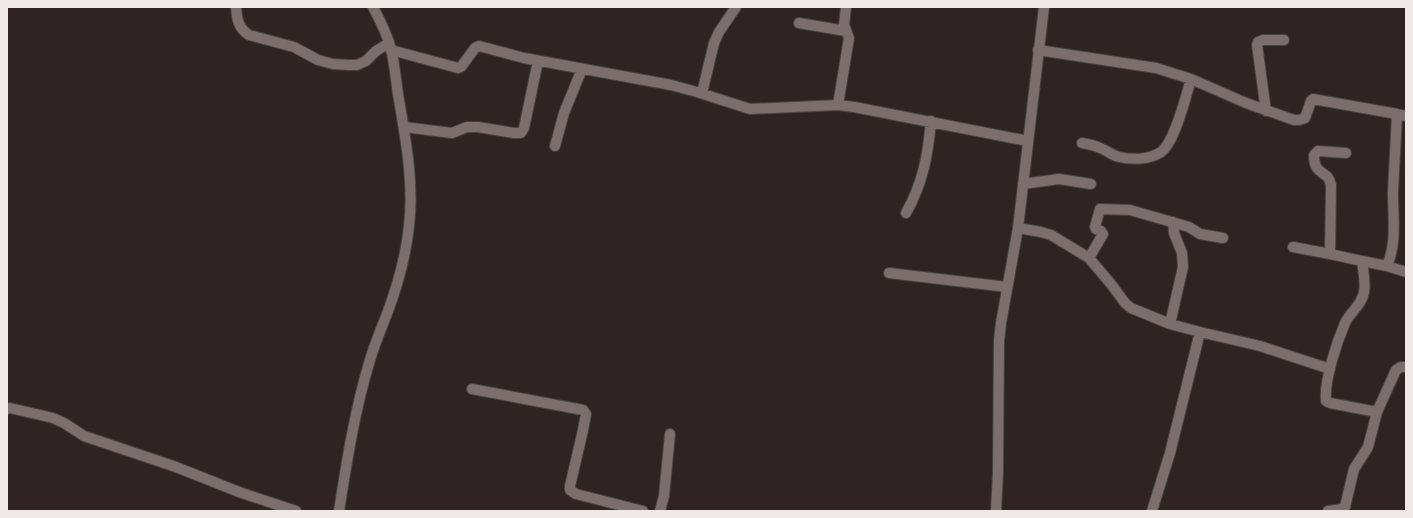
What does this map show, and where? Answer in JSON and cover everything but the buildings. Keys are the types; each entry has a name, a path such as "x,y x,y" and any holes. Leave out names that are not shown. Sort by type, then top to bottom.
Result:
{"street":[{"path":"236,7 239,25 243,31 249,35 294,47 318,60 333,64 357,64 366,60 379,48 390,47 458,68 461,67 477,46 538,61 671,85 699,92 750,109 838,105 854,106 1028,141"},
{"path":"339,511 359,402 370,359 389,309 406,249 410,225 411,195 404,127 390,47 373,7"},
{"path":"699,92 714,43 719,32 736,7"},
{"path":"838,105 848,38 844,24 846,7"},
{"path":"996,511 998,472 999,341 1018,228 1044,7"},
{"path":"798,23 846,31"},
{"path":"1266,111 1257,45 1258,42 1263,40 1284,40"},
{"path":"1038,50 1139,64 1156,68 1191,79 1266,111 1294,120 1303,120 1311,100 1317,99 1401,115 1394,182 1394,240 1392,254 1387,266"},
{"path":"404,127 456,133 467,127 478,127 521,133 524,128 538,61"},
{"path":"555,146 564,113 582,69"},
{"path":"1082,143 1096,146 1119,157 1143,158 1160,152 1166,147 1173,134 1191,79"},
{"path":"906,213 919,189 928,152 931,121"},
{"path":"1330,254 1331,185 1328,177 1316,168 1314,155 1318,151 1323,150 1346,153"},
{"path":"1023,184 1059,179 1092,184"},
{"path":"1089,258 1103,234 1095,227 1100,209 1130,210 1192,228 1200,234 1223,238"},
{"path":"1170,324 1183,267 1183,260 1174,233 1173,222"},
{"path":"1018,228 1051,235 1089,258 1130,308 1170,324 1260,346 1330,369"},
{"path":"1293,247 1387,266 1406,272"},
{"path":"1362,261 1364,292 1358,307 1346,322 1330,369 1326,401 1377,412"},
{"path":"889,274 1008,287"},
{"path":"1152,511 1170,453 1200,332"},
{"path":"1328,511 1342,510 1345,508 1354,469 1368,447 1377,412 1396,370 1401,367 1406,367"},
{"path":"472,389 583,410 586,414 570,490 576,494 643,511"},
{"path":"7,409 10,408 53,418 84,436 296,511"},
{"path":"660,511 664,496 670,434"}]}
